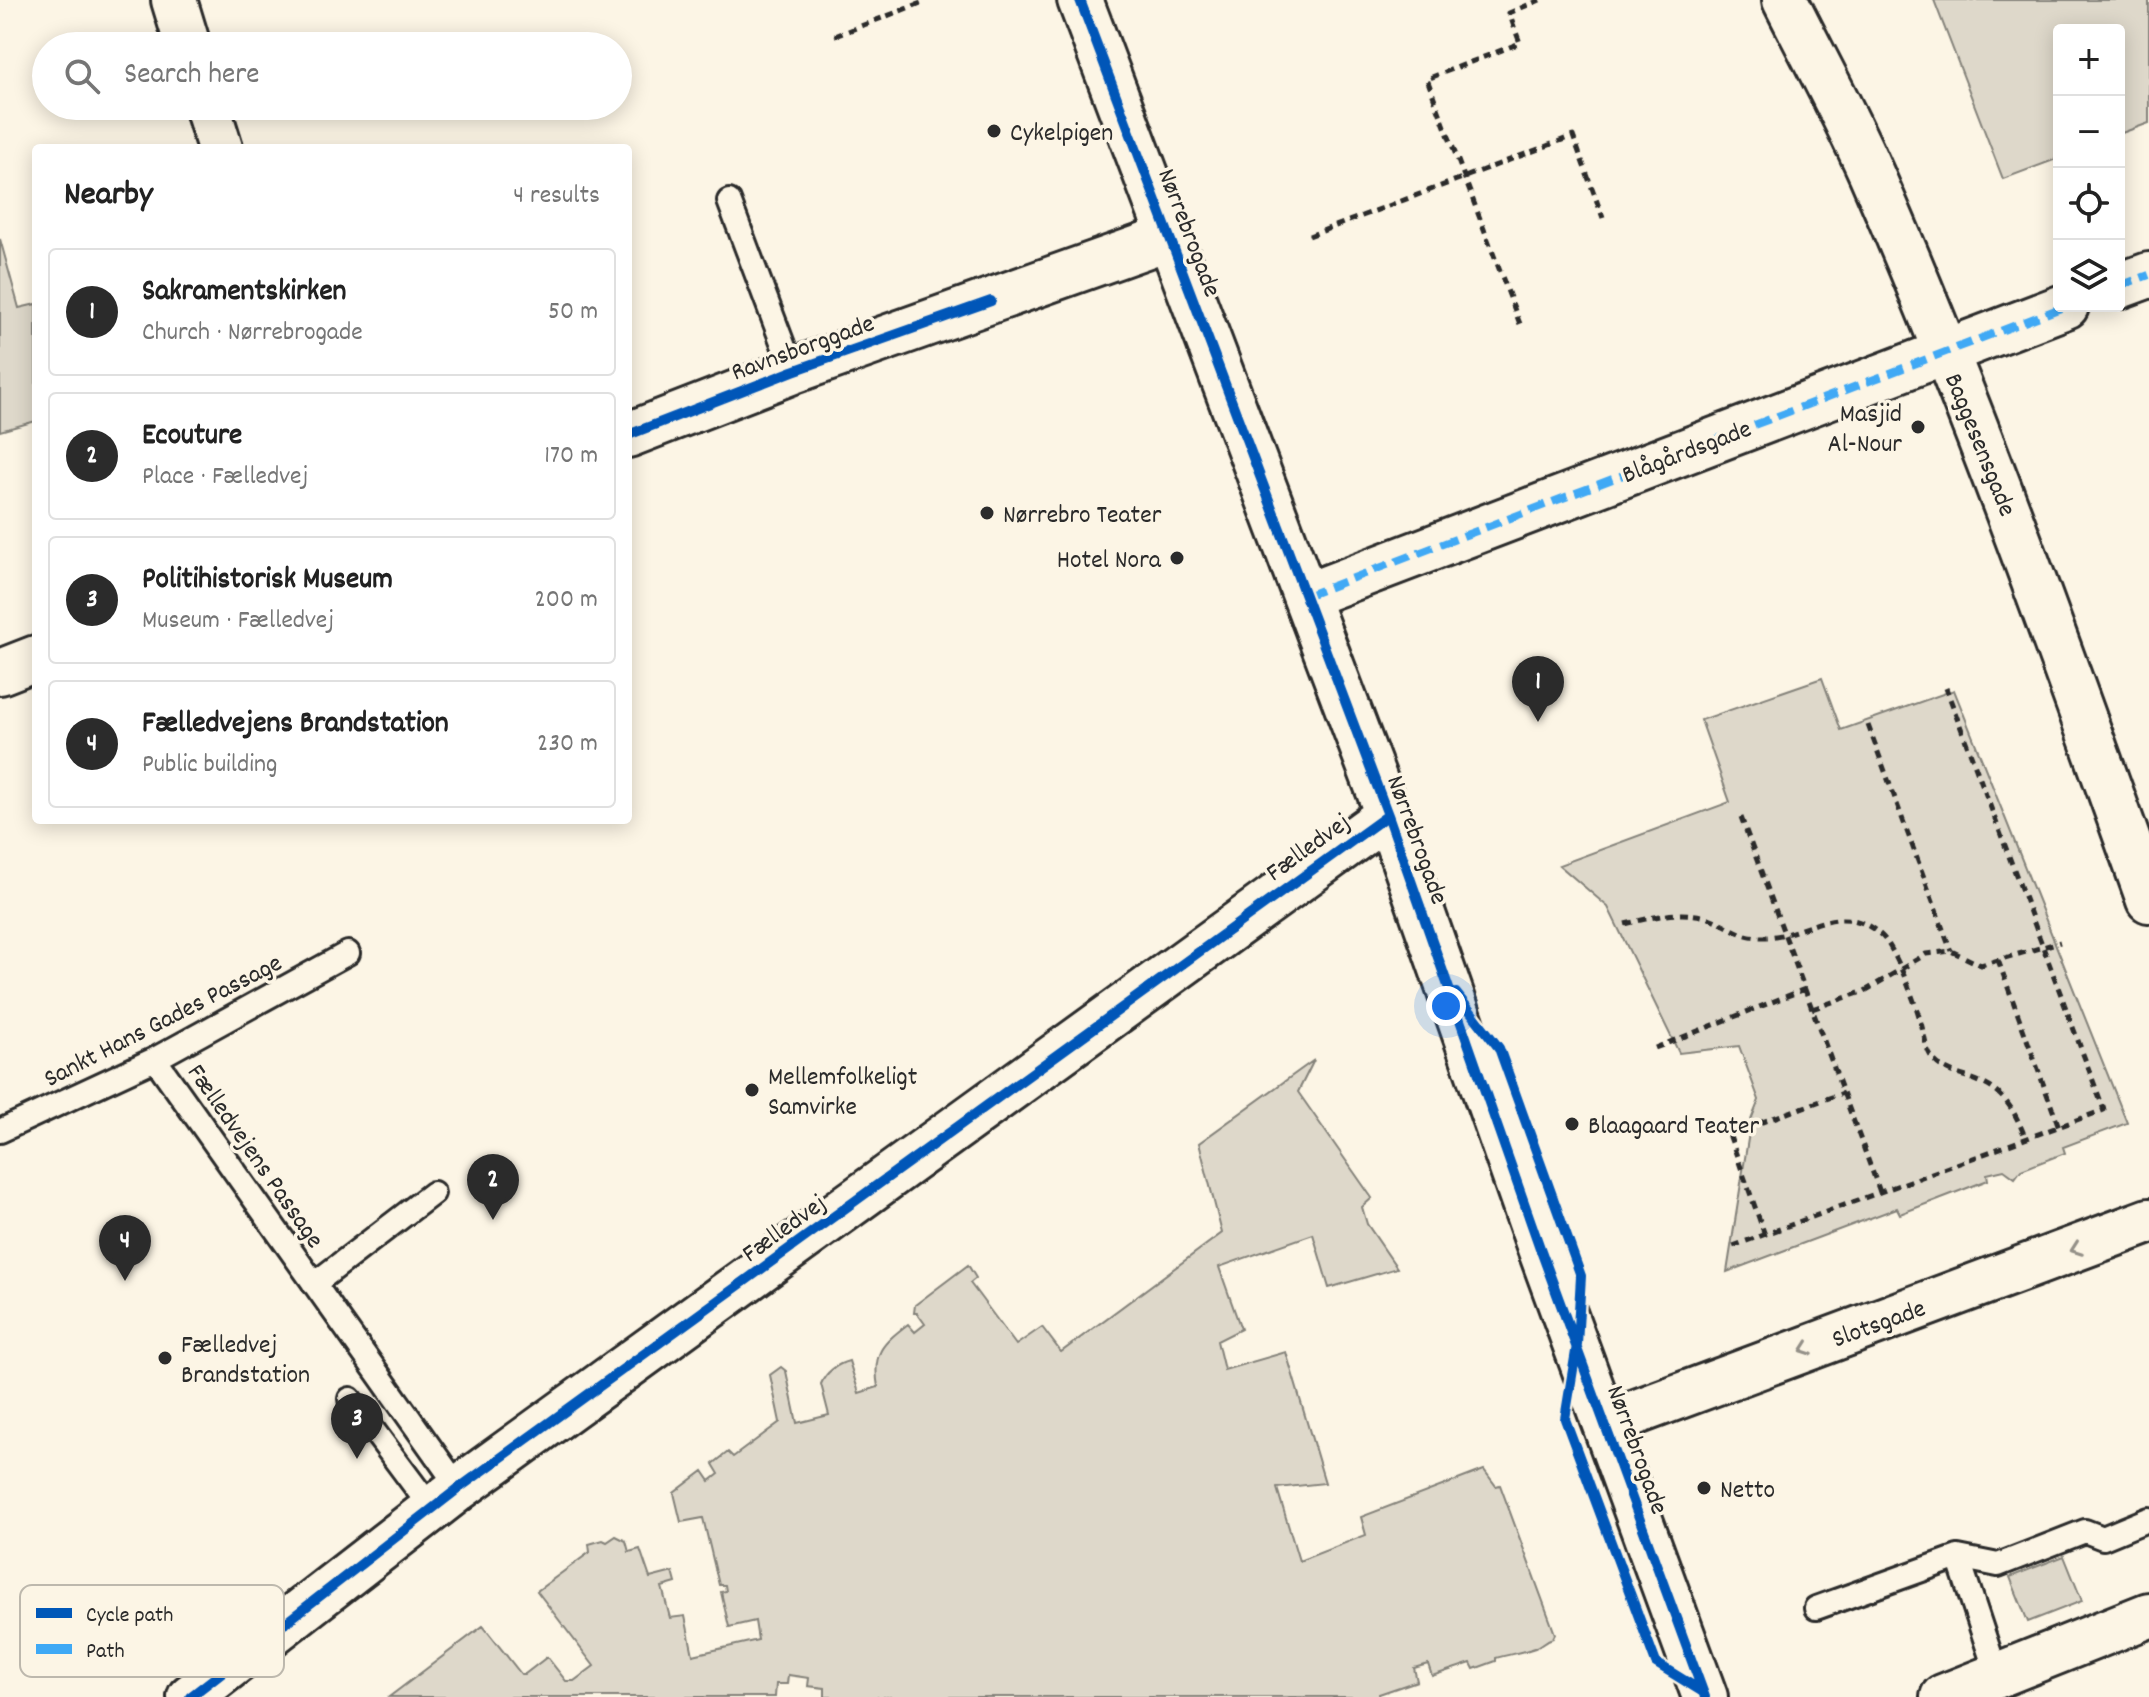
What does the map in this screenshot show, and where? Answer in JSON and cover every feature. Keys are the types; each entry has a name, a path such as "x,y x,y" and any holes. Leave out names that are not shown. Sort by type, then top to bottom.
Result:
{"street":[{"path":"174,0 184,32"},
{"name":"Nørrebrogade","path":"1080,0 1388,815 1540,1248 1607,1423 1699,1695"},
{"name":"Baggesensgade","path":"1785,0 1870,171 1945,351 2027,560 2149,900"},
{"path":"211,120 219,144"},
{"name":"Ravnsborggade","path":"632,433 793,371 1170,237"},
{"path":"2125,284 2149,275"},
{"name":"Blågårdsgade","path":"1306,596 2053,311"},
{"path":"0,672 32,660"},
{"name":"Fælledvej","path":"284,1628 446,1498 1388,815"},
{"name":"Slotsgade","path":"1607,1423 2149,1221"},
{"path":"1943,1697 2149,1615"},
{"name":"Fælledvej","path":"205,1692 224,1677"}],"lane":[{"path":"729,201 793,371"},
{"name":"Sankt Hans Gades Passage","path":"0,1131 155,1059 348,953"},
{"name":"Fælledvejens Passage","path":"155,1059 314,1284 446,1498"},
{"name":"Fælledvejens Passage","path":"314,1284 433,1193"},
{"path":"350,1399 446,1498"},
{"path":"1816,1608 1958,1557 1998,1565 2085,1531 2103,1538 2149,1519"},
{"path":"1958,1557 1997,1675"}],"path":[{"path":"1520,324 1427,79 1520,43 1509,13 1540,0"},
{"path":"835,36 926,1"},
{"path":"1309,236 1573,136 1603,218"},
{"path":"1733,1246 2104,1110 1946,688"},
{"path":"1868,725 1951,951"},
{"path":"1741,817 1880,1192"},
{"path":"1625,924 1671,913 1682,914 1712,919 1739,934 1764,937 1785,934 1822,920 1840,917 1865,925 1883,937 1901,970 1923,1030 1926,1048 1936,1063 2001,1094 2015,1113 2026,1139"},
{"path":"1812,1009 1865,991 1926,954 1951,951 1981,965 2060,942"},
{"path":"1998,960 2059,1127"},
{"path":"1655,1048 1805,989"},
{"path":"1765,1235 1729,1134 1843,1093"}],"shaded area":[{"path":"1934,0 2149,0 2149,123 2125,132 2125,24 2053,24 2053,160 2003,179"},
{"path":"0,239 19,308 32,305 32,422 0,431"},
{"path":"1822,678 1841,730 1954,690 2127,1123 2063,1147 2065,1153 2021,1170 2015,1178 2004,1170 1987,1174 1988,1180 1900,1214 1897,1208 1727,1272 1751,1120 1759,1100 1739,1046 1679,1053 1608,907 1559,865 1730,802 1701,720"},
{"path":"1314,1060 1298,1092 1372,1198 1362,1207 1367,1224 1397,1268 1329,1288 1313,1234 1219,1267 1241,1329 1217,1341 1224,1370 1286,1352 1325,1483 1277,1488 1299,1561 1366,1535 1361,1517 1484,1470 1496,1486 1500,1485 1555,1634 1553,1638 1535,1648 1496,1658 1496,1661 1474,1669 1471,1663 1432,1676 1428,1664 1414,1668 1417,1681 1379,1694 1379,1697 825,1697 825,1688 808,1686 809,1678 788,1675 787,1684 776,1684 775,1697 389,1697 483,1626 521,1674 547,1657 566,1681 574,1681 594,1666 537,1591 590,1552 589,1544 603,1540 607,1542 616,1536 626,1541 629,1552 640,1549 650,1578 673,1572 676,1583 662,1587 670,1618 685,1616 693,1655 758,1640 755,1621 729,1627 721,1592 726,1591 725,1585 719,1585 703,1518 681,1522 674,1493 703,1471 710,1481 719,1474 713,1464 728,1452 733,1457 780,1422 770,1375 781,1367 786,1371 797,1423 829,1415 821,1384 829,1372 849,1361 859,1393 878,1387 876,1366 881,1350 908,1324 915,1332 925,1324 914,1313 915,1305 968,1265 976,1278 970,1283 1016,1345 1042,1327 1061,1352 1222,1233 1199,1143"},
{"path":"2064,1556 2082,1601 2028,1622 2010,1577"}],"marked path":[{"path":"2125,284 2149,275"},
{"path":"1306,596 2053,311"}],"cycle path":[{"path":"1080,0 1388,815 1540,1248 1705,1697"},
{"path":"632,433 793,371 991,301"},
{"path":"284,1624 459,1488 1388,815"},
{"path":"1456,993 1499,1048 1581,1276 1577,1345 1565,1419 1656,1663 1703,1692"},
{"path":"190,1697 216,1677"}],"place":[{"name":"Cykelpigen","path":"994,131"},
{"name":"Masjid Al-Nour","path":"1918,427"},
{"name":"Nørrebro Teater","path":"987,513"},
{"name":"Hotel Nora","path":"1177,558"},
{"name":"Sakramentskirken","path":"1538,722"},
{"name":"Mellemfolkeligt Samvirke","path":"752,1090"},
{"name":"Blaagaard Teater","path":"1572,1124"},
{"name":"Ecouture","path":"493,1220"},
{"name":"Fælledvejens Brandstation","path":"125,1281"},
{"name":"Fælledvej Brandstation","path":"165,1358"},
{"name":"Politihistorisk Museum","path":"357,1459"},
{"name":"Netto","path":"1704,1488"}]}
